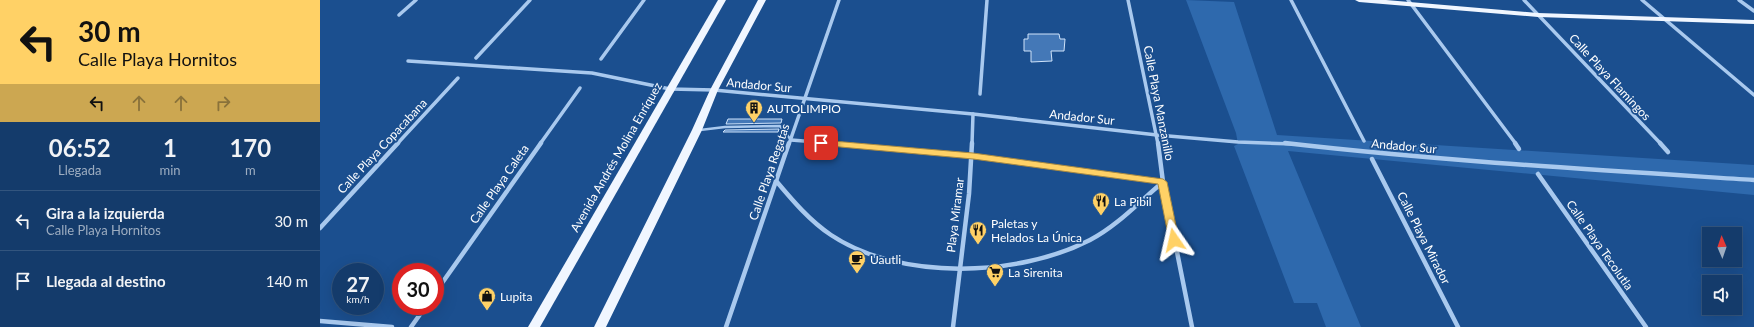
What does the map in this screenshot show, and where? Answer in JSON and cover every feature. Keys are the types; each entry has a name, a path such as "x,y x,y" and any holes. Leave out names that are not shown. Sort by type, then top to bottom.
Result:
{"main road":[{"name":"Avenida Andrés Molina Enríquez","path":"534,327 722,0"},
{"path":"600,327 697,130 714,90 762,0"},
{"path":"1359,0 1410,2 1538,15 1754,22"}],"street":[{"path":"399,15 416,0"},
{"path":"476,58 530,0"},
{"path":"601,59 644,0"},
{"name":"Calle Playa Regatas","path":"726,327 839,0"},
{"path":"980,94 987,0"},
{"name":"Calle Playa Manzanillo","path":"1128,0 1157,135 1163,182 1192,327"},
{"path":"1292,0 1364,141"},
{"name":"Calle Playa Flamingos","path":"1524,0 1668,152"},
{"path":"1642,0 1754,95"},
{"path":"1740,0 1754,11"},
{"path":"1410,2 1519,149"},
{"name":"Andador Sur","path":"408,61 592,73 670,89 714,90 973,114 1157,135 1238,142 1281,143 1369,153 1533,166 1754,180"},
{"name":"Calle Playa Copacabana","path":"320,228 458,78"},
{"name":"Calle Playa Caleta","path":"444,280 580,88"},
{"name":"Playa Miramar","path":"953,327 973,156 973,114"},
{"path":"791,140 973,156 1163,182"},
{"name":"Calle Playa Mirador","path":"1372,159 1458,327"},
{"name":"Calle Playa Tecolutla","path":"1538,174 1646,327"},
{"path":"777,182 800,209 831,234 859,250 895,263 932,269 959,270 1038,259 1071,248 1105,231 1163,182"},
{"path":"411,327 420,315"},
{"path":"320,322 392,327"}],"lane":[{"path":"697,130 725,127 780,126 791,140"}],"shaded area":[{"path":"1186,0 1234,2 1277,135 1754,165 1754,195 1288,151 1361,327 1326,327 1317,303 1294,303 1234,146 1238,144 1236,133"}],"building":[{"path":"1028,34 1059,34 1060,39 1065,39 1064,51 1051,51 1052,61 1031,62 1031,51 1024,51 1024,39 1028,39"},
{"path":"728,119 782,119 781,123 726,124"},
{"path":"779,129 778,132 723,132 725,130"}],"place":[{"name":"AUTOLIMPIO","path":"754,123"},
{"name":"La Pibil","path":"1101,216"},
{"name":"Paletas y Helados La Única","path":"978,245"},
{"name":"Uautli","path":"857,274"},
{"name":"La Sirenita","path":"995,287"},
{"name":"Lupita","path":"487,311"}],"route":[{"path":"821,143 973,156 1163,182 1174,240"}]}
